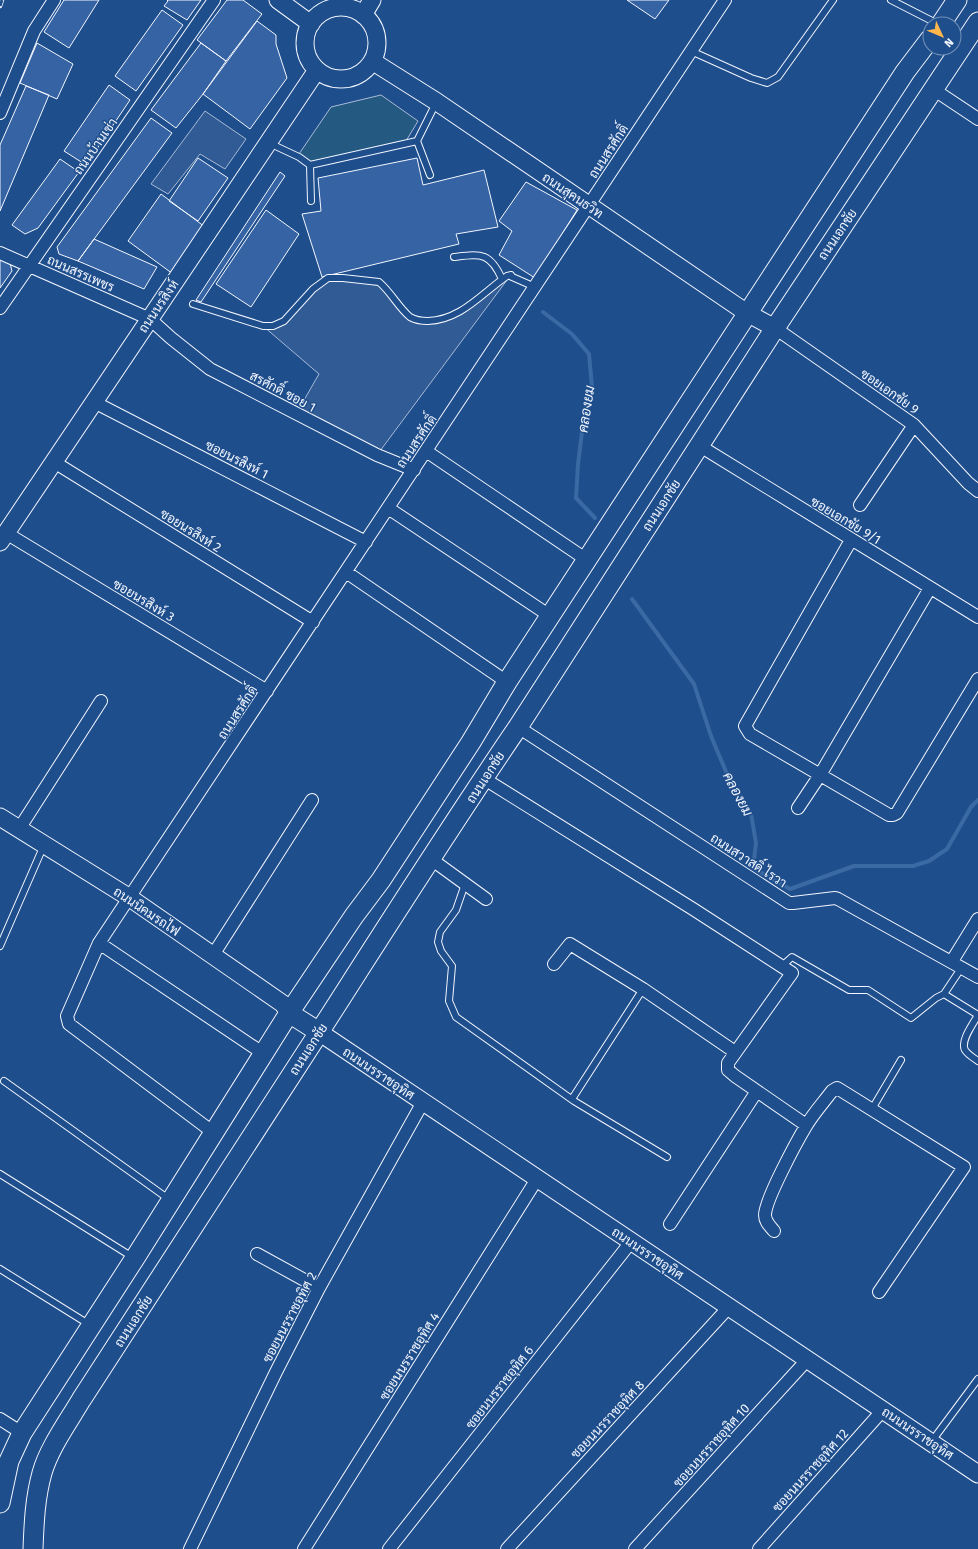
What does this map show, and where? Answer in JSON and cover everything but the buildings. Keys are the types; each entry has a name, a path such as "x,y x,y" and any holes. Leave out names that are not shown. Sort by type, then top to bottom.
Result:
{"main road":[{"path":"946,16 957,0"},
{"name":"ถนนเอกชัย","path":"33,1549 35,1508 42,1472 59,1436 404,898 518,726 775,328 978,22"},
{"path":"0,1503 9,1461 22,1433 92,1326 289,1012 354,916 381,880 471,742 507,682 586,560 905,72 922,49"},
{"path":"289,1012 319,1032"}],"street":[{"path":"0,113 34,31 54,0"},
{"name":"ถนนบ้านเช่า","path":"0,308 214,0"},
{"path":"278,0 310,24"},
{"path":"363,15 372,0"},
{"name":"ถนนสรศักดิ์","path":"214,1133 69,1024 67,1016 99,943 589,206 724,0"},
{"path":"344,7 353,9 363,15 372,25 376,37 375,53 372,61 357,75 347,78 331,77 317,70 309,60 305,48 305,40 310,24 325,11 344,7"},
{"name":"ถนนสุคนธวิท","path":"372,61 437,102 747,313 775,328"},
{"name":"ถนนนรสิงห์","path":"3,537 317,70"},
{"path":"933,89 978,119"},
{"name":"ถนนสรรเพชร","path":"0,253 150,319"},
{"name":"สรศักดิ์ ซอย 1","path":"150,319 210,369 377,455 414,470"},
{"name":"ซอยเอกชัย 9","path":"775,328 914,425 968,483 978,490"},
{"name":"ซอยนรสิงห์ 1","path":"94,402 366,542"},
{"path":"860,505 914,425"},
{"name":"ซอยเอกชัย 9/1","path":"700,446 978,617"},
{"path":"426,451 586,560"},
{"name":"ซอยนรสิงห์ 2","path":"54,462 313,622"},
{"path":"388,508 550,616"},
{"name":"ซอยนรสิงห์ 3","path":"3,537 267,691"},
{"path":"851,540 745,726 750,734 889,815 894,815 897,813 978,679"},
{"path":"346,572 507,682"},
{"path":"798,808 820,775 930,588"},
{"path":"19,829 101,701"},
{"name":"ถนนสวาสดิ์ ไรวา","path":"518,726 789,903 793,904 835,898 838,899 978,977"},
{"path":"483,778 693,909 792,973 735,1052 728,1063 728,1070 806,1125"},
{"path":"213,955 312,800"},
{"name":"ถนนนิคมรถไฟ","path":"0,817 44,846 130,898 283,1004 289,1012"},
{"path":"431,859 486,899"},
{"path":"957,964 978,919"},
{"path":"99,943 264,1054"},
{"path":"554,964 570,944 643,989 735,1052"},
{"name":"ถนนนรราชอุทิศ","path":"319,1032 978,1474"},
{"path":"774,1231 767,1222 765,1216 766,1206 777,1181 806,1125 832,1091 837,1088 964,1167 879,1292"},
{"path":"670,1224 757,1091"},
{"name":"ซอยนนรราชอุทิศ 2","path":"190,1549 276,1372 320,1288 423,1102"},
{"name":"ซอยนนรราชอุทิศ 4","path":"304,1549 538,1179"},
{"name":"ซอยนนรราชอุทิศ 6","path":"389,1549 631,1242"},
{"path":"256,1254 320,1288"},
{"name":"ซอยนนรราชอุทิศ 8","path":"506,1549 729,1307"},
{"name":"ซอยนนรราชอุทิศ 10","path":"635,1549 807,1360"},
{"name":"ซอยนนรราชอุทิศ 12","path":"759,1549 883,1410"},
{"path":"0,1419 22,1433"}],"lane":[{"path":"691,50 751,78 767,83 778,77 833,0"},
{"path":"891,0 924,16"},
{"path":"430,175 417,141 437,102"},
{"path":"268,143 298,157 310,165 417,141"},
{"path":"310,165 311,201"},
{"path":"454,257 481,255 497,268 502,280"},
{"path":"192,304 263,326 273,326 284,321 321,282 328,278 337,277 379,282 412,318 423,321 447,318 470,305 502,280 511,275 510,276 535,287"},
{"path":"0,946 44,846"},
{"path":"465,884 456,910 440,932 438,942 452,966 449,1001 456,1018 572,1099 667,1157"},
{"path":"782,966 792,957 848,990 868,990 911,1018 936,998 944,994 957,964"},
{"path":"572,1099 643,989"},
{"path":"944,994 978,1015 965,1039 964,1047 967,1053 978,1061"},
{"path":"872,1109 901,1060"},
{"path":"4,1081 171,1201"},
{"path":"0,1174 135,1258"},
{"path":"0,1269 92,1326"},
{"path":"931,1442 978,1379"}],"shaded area":[{"path":"381,95 418,121 406,141 312,163 299,154 331,107"},
{"path":"205,111 246,139 225,169 200,154 168,194 151,184"},
{"path":"510,276 377,455 296,414 319,374 263,326 284,321 328,278 383,286 414,319 447,318"}],"waterway":[{"name":"คลองยม","path":"543,312 572,334 589,354 592,387 584,416 578,464 576,498 595,518"},
{"name":"คลองยม","path":"632,599 694,684 711,736 727,774 751,814 756,843 753,868 790,889 854,866 913,866 929,861 947,849 971,807 978,800"}],"railway":[{"path":"0,6 2,0"}]}
